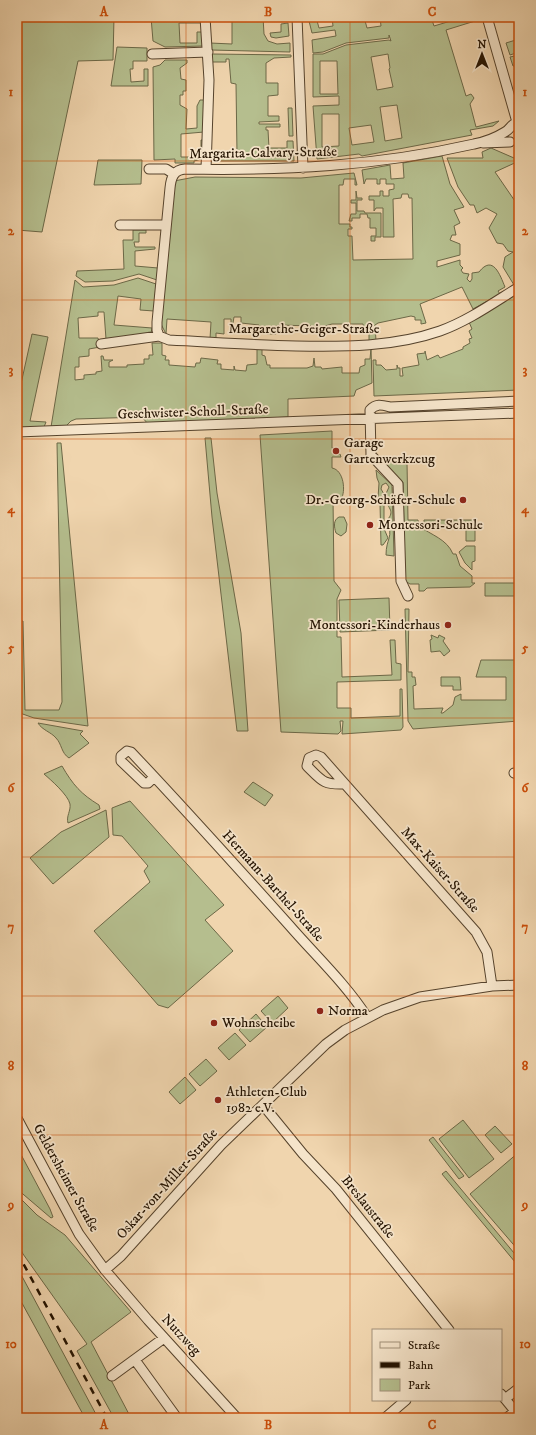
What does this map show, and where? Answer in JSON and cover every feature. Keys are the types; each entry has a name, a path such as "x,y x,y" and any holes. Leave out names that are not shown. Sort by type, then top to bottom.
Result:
{"street":[{"path":"205,17 208,52 206,169"},
{"path":"297,17 303,168"},
{"path":"487,17 518,122 511,125 507,135 515,144"},
{"path":"152,54 208,52"},
{"path":"476,143 508,130"},
{"path":"476,143 515,144"},
{"name":"Margarita-Calvary-Straße","path":"149,169 166,169 174,174 185,169 303,168 356,164 476,143"},
{"path":"159,336 157,330 166,225 171,181 174,174"},
{"path":"120,225 166,225"},
{"name":"Margarethe-Geiger-Straße","path":"101,344 159,336 169,340 278,345 340,346 390,343 429,334 457,324 519,287"},
{"path":"408,596 401,581 398,484 372,458 370,410 378,405 390,407 519,401"},
{"name":"Geschwister-Scholl-Straße","path":"17,432 519,413"},
{"name":"Hermann-Barthel-Straße","path":"154,777 315,954 359,1005 367,1017"},
{"name":"Max-Kaiser-Straße","path":"345,784 476,932 487,952 492,986"},
{"name":"Oskar-von-Miller-Straße","path":"105,1270 121,1256 221,1145 330,1040 367,1017 398,1004 420,997 492,986 519,985"},
{"name":"Breslaustraße","path":"264,1105 303,1154 336,1189 448,1329"},
{"name":"Geldersheimer Straße","path":"17,1118 75,1228 105,1270"},
{"name":"Nutzweg","path":"105,1270 164,1338 237,1418"},
{"path":"112,1376 136,1360 164,1338"},
{"path":"136,1360 178,1418"},
{"path":"507,1418 517,1413 503,1396 519,1388"},
{"path":"385,1418 405,1401"}],"green space":[{"path":"17,17 114,17 113,60 78,61 42,232 17,230"},
{"path":"151,17 180,17 180,22 197,21 197,17 201,17 202,23 179,23 180,43 197,43 197,32 203,32 203,46 165,47 153,41"},
{"path":"232,17 263,17 264,34 268,41 277,44 290,43 290,52 211,50 210,43 232,44"},
{"path":"308,17 316,17 319,28 333,26 332,17 364,17 367,28 381,26 380,17 431,17 434,26 464,17 474,17 475,21 446,30 466,96 471,94 474,98 470,104 476,127 499,121 493,126 470,130 472,135 362,156 359,154 317,159 313,106 339,105 339,96 313,97 313,54 323,54 346,45 391,41 389,35 389,38 346,43 323,52 313,53 312,40 336,36 335,30 312,33","holes":["388,54 389,69 393,87 377,90 371,57","320,61 337,61 338,94 320,94","397,105 402,138 385,141 380,107","322,114 339,114 339,146 322,147","371,125 374,142 352,145 349,128"]},
{"path":"288,23 289,36 276,38 271,37 270,33 281,32 281,24"},
{"path":"519,39 517,41 519,52 510,55 506,43"},
{"path":"117,47 147,48 147,61 133,61 133,69 130,69 131,82 144,81 144,69 148,69 148,86 111,86"},
{"path":"212,54 291,55 291,57 274,58 266,63 266,83 278,83 278,95 268,96 268,116 279,116 279,121 259,122 259,124 280,124 280,127 266,127 266,130 268,130 269,148 287,148 287,141 293,141 294,161 211,161 210,153 237,153 236,84 231,83 229,59 226,59 226,62 212,62"},
{"path":"519,55 519,86 515,73 517,72 510,57"},
{"path":"165,60 187,60 187,63 180,68 181,79 186,80 186,91 183,91 183,95 180,95 180,105 187,109 186,129 197,128 197,106 200,100 205,100 204,132 181,134 181,157 193,157 193,153 198,153 199,149 201,149 201,140 203,140 202,159 194,161 194,163 175,163 175,159 154,160 153,67 160,65"},
{"path":"288,108 292,108 293,136 289,136"},
{"path":"491,148 514,158 519,158 519,161 495,172 519,207 519,284 514,285 503,267 505,257 513,252 508,251 503,244 497,243 489,228 497,214 486,208 477,213 474,205 470,205 458,187 447,158 483,158 482,152"},
{"path":"442,156 450,184 464,207 454,210 460,223 454,226 456,235 452,235 450,240 460,244 460,255 437,261 437,267 460,260 460,265 463,268 461,270 463,273 469,274 467,279 470,282 472,279 472,273 479,272 488,265 492,266 498,272 505,287 498,291 500,294 473,309 462,287 420,304 426,323 421,324 421,320 415,320 415,317 411,316 378,323 375,325 376,341 369,341 369,330 364,330 363,324 332,324 325,326 325,331 322,331 322,334 319,334 319,331 311,331 311,326 280,325 276,326 276,334 267,334 267,329 263,329 263,333 258,333 259,325 241,323 241,317 234,317 233,323 231,323 231,319 224,319 224,334 216,333 216,339 210,339 211,322 167,319 166,334 161,324 174,181 195,177 301,178 354,173 357,185 355,185 355,179 344,179 343,185 339,185 339,224 350,224 350,227 352,227 352,229 348,229 348,236 352,236 353,260 413,259 412,198 409,198 408,194 402,194 401,198 393,199 394,237 383,237 383,208 376,208 374,211 374,200 369,200 369,196 380,196 380,191 383,191 383,196 389,196 389,190 394,189 394,184 386,184 386,179 380,179 380,184 377,184 377,179 366,179 364,184 362,170 390,165 391,179 404,178 403,163"},
{"path":"98,160 142,160 141,184 94,185"},
{"path":"356,191 357,198 362,198 362,200 357,200 357,211 364,211 365,213 381,213 381,237 375,237 375,241 371,241 371,236 376,236 376,228 370,228 370,218 368,218 367,214 360,214 360,218 352,218 352,221 349,221 351,214 356,214 356,203 351,203 351,200 356,200"},
{"path":"133,230 146,230 146,233 139,233 139,242 134,242 135,247 155,247 155,249 135,251 135,266 158,268 157,280 139,274 113,281 85,282 76,276 77,271 124,269 123,240 133,240"},
{"path":"138,278 156,284 154,311 140,310 141,299 118,296 114,325 152,328 151,333 106,339 104,312 98,312 98,316 78,318 79,338 98,338 100,347 89,349 89,356 79,357 79,367 75,367 75,380 84,379 84,375 96,374 96,372 102,371 101,356 103,356 104,360 113,360 109,362 109,367 127,367 127,365 144,364 144,359 149,359 149,355 153,355 152,343 162,343 162,355 166,356 165,360 169,360 169,365 195,367 196,363 200,363 201,358 218,360 217,364 221,364 221,369 234,370 234,366 235,370 246,371 247,365 257,364 257,348 262,348 262,355 265,356 267,365 270,365 270,368 307,368 313,366 314,358 315,367 321,367 322,369 342,367 342,373 359,373 360,367 365,365 365,359 370,359 371,348 372,383 356,390 354,396 288,399 288,417 148,424 142,417 76,419 71,421 66,426 51,427 75,280 83,287 114,285"},
{"path":"519,292 519,390 374,396 373,360 376,360 376,365 381,365 386,370 397,369 397,365 398,368 400,368 400,376 403,376 402,368 419,365 417,354 425,353 425,351 427,360 438,355 440,358 463,349 463,347 470,343 469,339 472,338 469,331 472,329 469,322"},
{"path":"32,334 48,337 30,421 46,422 44,427 17,428 17,402"},
{"path":"332,431 332,448 334,448 335,454 340,454 341,457 332,457 332,468 339,473 344,487 343,496 341,499 333,497 334,581 341,590 337,599 337,637 341,637 342,677 392,675 390,640 395,640 396,663 401,664 401,680 337,682 337,708 351,708 351,718 400,716 400,689 402,689 403,727 401,730 342,734 343,721 340,721 341,731 338,734 281,732 260,435"},
{"path":"205,438 211,438 217,493 241,633 248,731 237,731 212,517"},
{"path":"57,443 61,443 88,726 34,718 17,712 17,621 23,621 25,710 59,710 62,702"},
{"path":"382,462 407,462 408,520 418,520 419,526 443,541 453,554 456,554 460,566 472,576 472,583 475,583 470,587 427,588 424,591 419,591 419,584 410,584 405,581 403,482"},
{"path":"376,470 392,485 394,556 386,555 390,535 387,520 390,517 391,511 384,498 389,487 386,483 382,485 381,489 384,494 382,499 378,498 379,483"},
{"path":"380,503 384,505 384,521 382,524 388,538 383,545 381,545"},
{"path":"344,517 347,524 346,532 341,536 336,533 334,526 337,518"},
{"path":"424,520 475,520 475,541 466,541 466,525 444,525 432,530 424,524"},
{"path":"466,546 475,546 475,561 472,562 472,570 465,563 459,552"},
{"path":"485,583 519,583 519,596 485,596"},
{"path":"389,598 390,630 340,632 339,600"},
{"path":"405,609 409,609 408,672 412,672 412,677 415,677 416,685 413,686 414,709 443,708 441,713 443,713 453,705 455,697 461,694 461,700 506,700 506,677 476,677 481,660 519,660 519,721 413,729 408,721"},
{"path":"431,635 438,638 439,635 445,638 443,641 450,651 444,656 440,651 431,652"},
{"path":"441,677 460,677 461,690 453,690 453,686 441,686"},
{"path":"38,723 83,731 80,734 89,743 69,758 64,754 56,738"},
{"path":"62,766 70,779 87,797 99,805 100,809 68,823 70,807 69,800 44,774"},
{"path":"253,782 273,795 265,806 244,792"},
{"path":"130,801 224,905 205,920 233,951 168,1008 158,1005 94,931 150,882 144,871 148,866 122,836 113,835 112,808"},
{"path":"106,810 109,837 53,884 30,858 61,832"},
{"path":"278,996 288,1008 272,1023 261,1011"},
{"path":"256,1014 267,1027 250,1042 239,1030"},
{"path":"235,1033 246,1045 229,1060 218,1048"},
{"path":"206,1059 217,1071 200,1086 189,1074"},
{"path":"185,1077 196,1090 180,1104 169,1092"},
{"path":"463,1120 494,1159 469,1178 439,1139"},
{"path":"495,1126 512,1144 501,1153 485,1135"},
{"path":"433,1137 464,1176 459,1179 429,1140"},
{"path":"17,1147 50,1209 53,1217 51,1218 17,1189"},
{"path":"519,1152 519,1251 470,1194"},
{"path":"446,1171 519,1259 515,1262 442,1174"},
{"path":"17,1195 37,1215 65,1235 131,1312 91,1342 131,1418 114,1418 77,1351 87,1344 23,1254 17,1242"},
{"path":"17,1267 98,1418 85,1418 17,1294"}],"railway":[{"path":"17,1252 107,1418"}],"place":[{"name":"Garage Gartenwerkzeug","path":"336,451"},
{"name":"Dr.-Georg-Schäfer-Schule","path":"463,500"},
{"name":"Montessori-Schule","path":"370,525"},
{"name":"Montessori-Kinderhaus","path":"448,625"},
{"name":"Norma","path":"320,1011"},
{"name":"Wohnscheibe","path":"214,1023"},
{"name":"Athleten-Club 1982 e.V.","path":"218,1100"}]}
